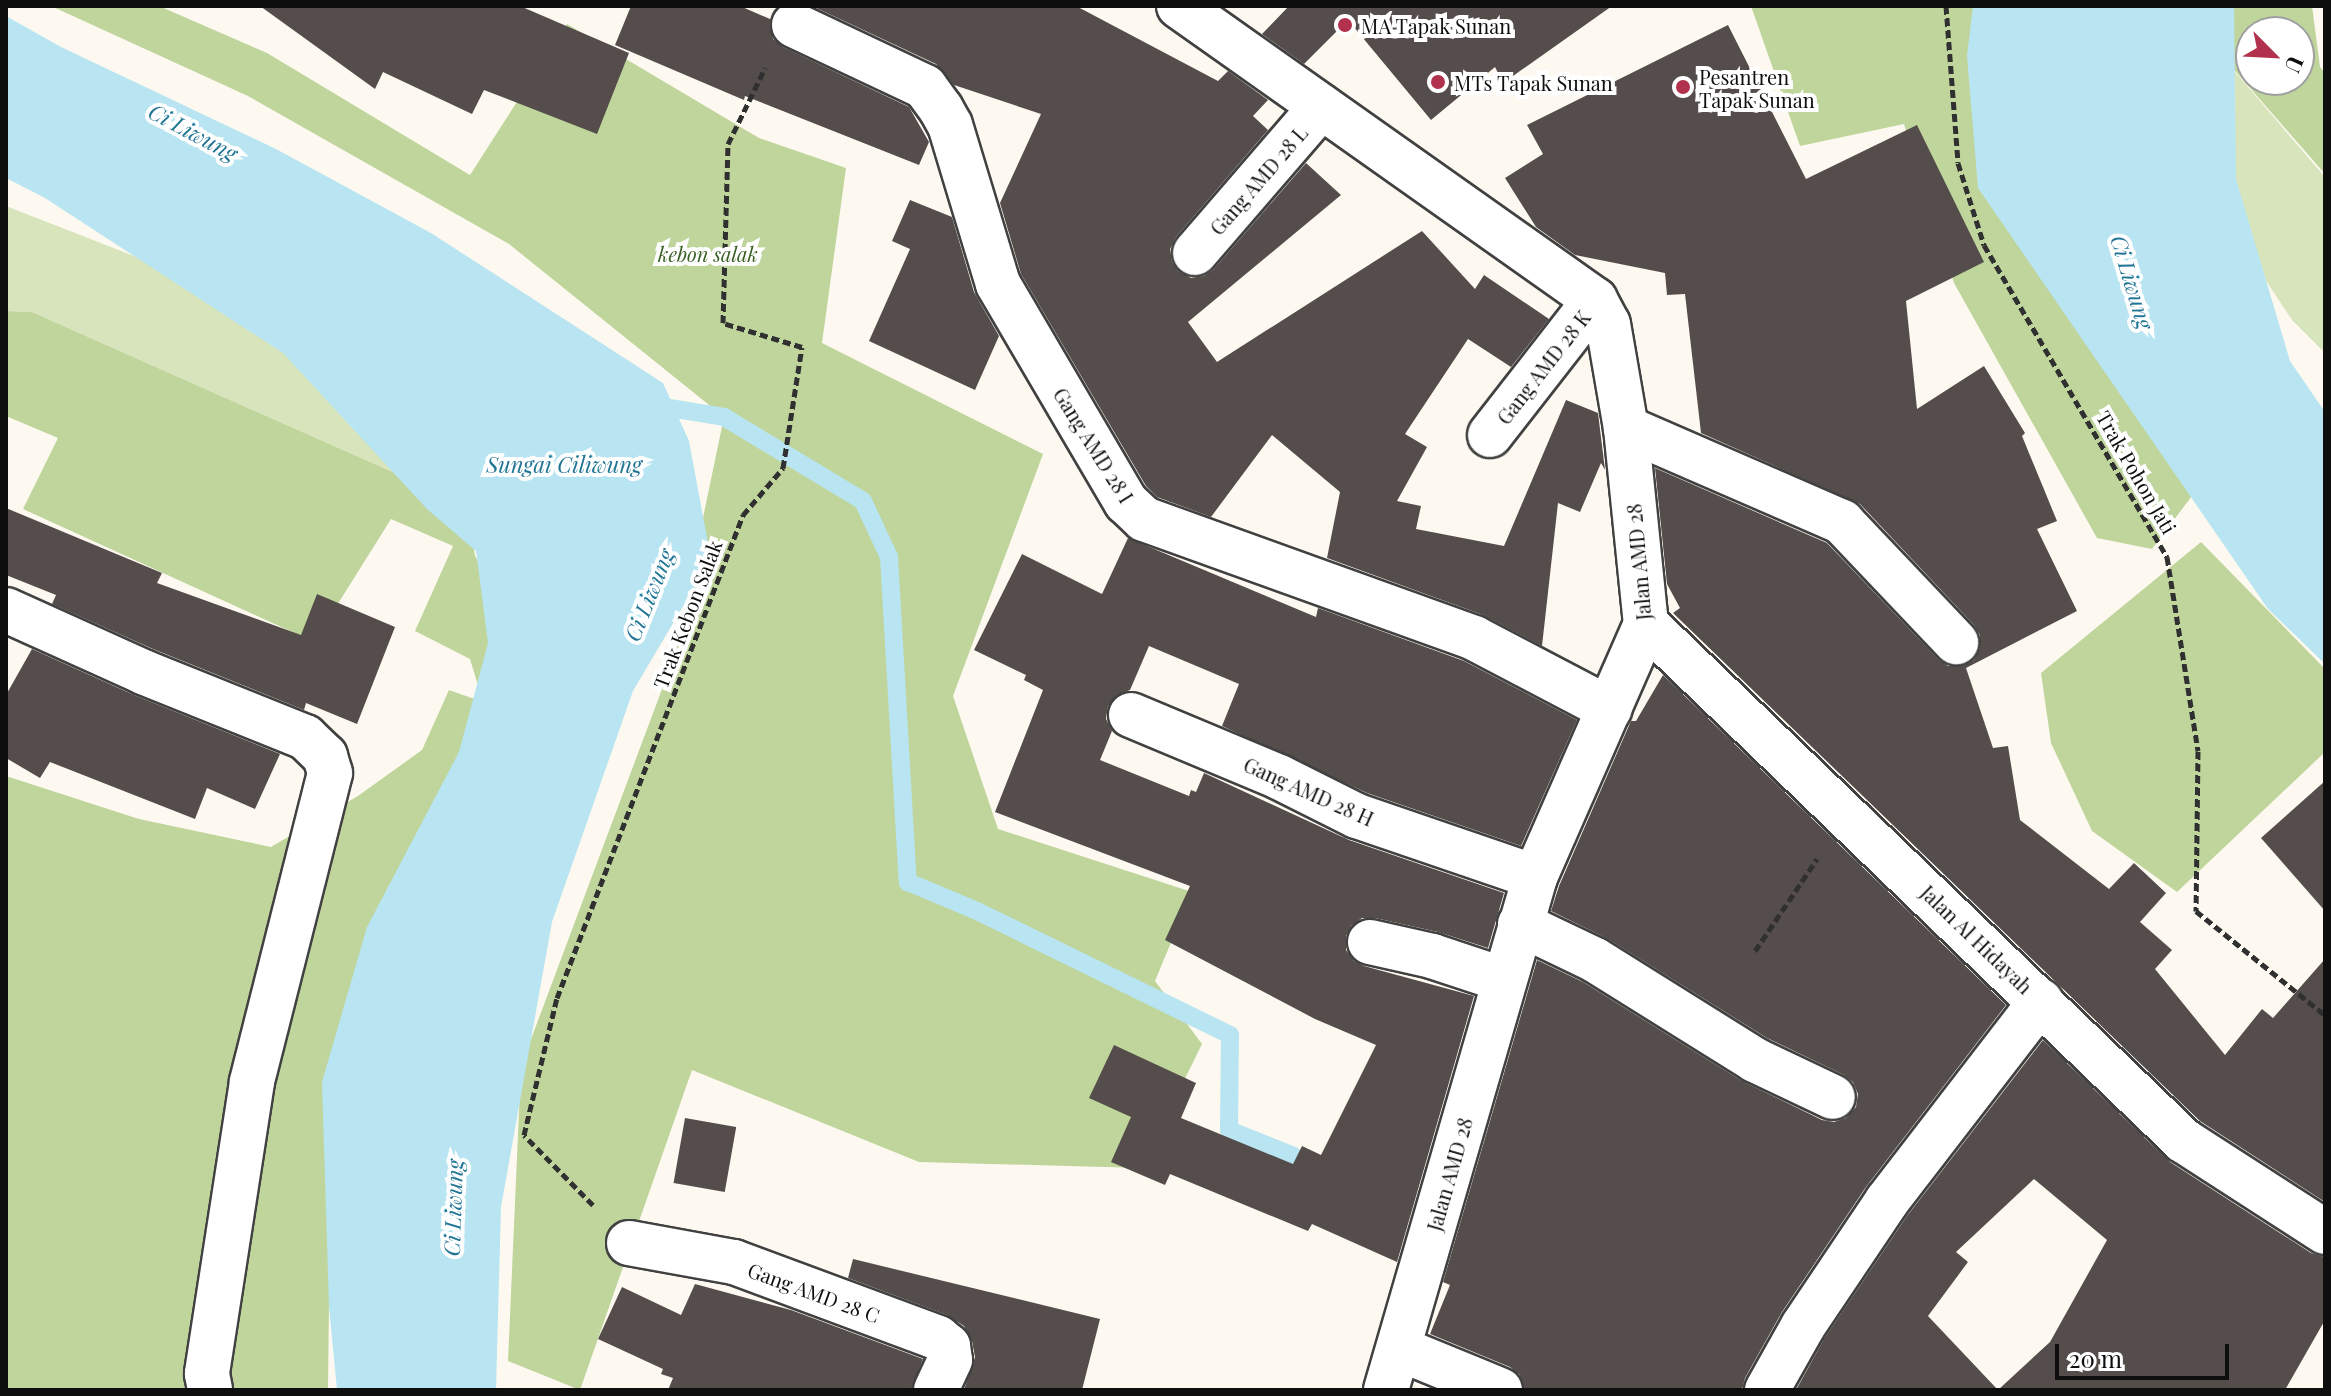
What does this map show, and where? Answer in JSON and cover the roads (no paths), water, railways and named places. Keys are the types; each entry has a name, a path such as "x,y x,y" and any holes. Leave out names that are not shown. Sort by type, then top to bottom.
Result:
{"street":[{"path":"1179,6 1595,300"},
{"name":"Gang AMD 28 I","path":"794,25 925,87 941,109 950,125 998,284 1126,502 1144,519 1474,638 1609,709"},
{"name":"Gang AMD 28 L","path":"1195,253 1321,107"},
{"name":"Jalan AMD 28","path":"1386,1390 1535,877 1646,624 1626,428 1608,324 1595,300"},
{"name":"Gang AMD 28 K","path":"1490,435 1595,300"},
{"path":"1626,428 1842,522 1956,642"},
{"path":"6,610 143,672 305,737 325,756 330,773 252,1082 207,1374 210,1390"},
{"name":"Jalan Al Hidayah","path":"1646,624 2184,1141 2325,1232"},
{"name":"Gang AMD 28 H","path":"1131,715 1279,777 1357,816 1535,877"},
{"path":"1520,924 1595,960 1755,1060 1833,1097"},
{"path":"1370,942 1432,956 1504,980"},
{"path":"1767,1390 1803,1326 1887,1201 2041,1001"},
{"name":"Gang AMD 28 C","path":"629,1243 734,1262 938,1338 948,1346 950,1360 936,1390"},
{"path":"1400,1349 1500,1390"}],"water":[{"name":"Ci Liwung","path":"1973,6 2234,6 2236,179 2290,361 2325,412 2325,664 2268,609 1978,188 1967,56"},
{"name":"Sungai Ciliwung","path":"6,16 61,47 276,149 431,233 663,383 689,441 711,559 633,691 552,922 501,1207 496,1390 337,1390 329,1307 322,1082 367,927 459,752 488,643 476,551 427,509 283,353 45,198 6,178"}],"waterway":[{"path":"651,405 724,417 863,501 889,557 908,882 977,911 1230,1035 1229,1130 1294,1156"}],"place":[{"name":"MA Tapak Sunan","path":"1345,25"},
{"name":"MTs Tapak Sunan","path":"1438,82"},
{"name":"Pesantren Tapak Sunan","path":"1683,87"}],"park label":[{"name":"kebon salak","path":"708,253"}]}
